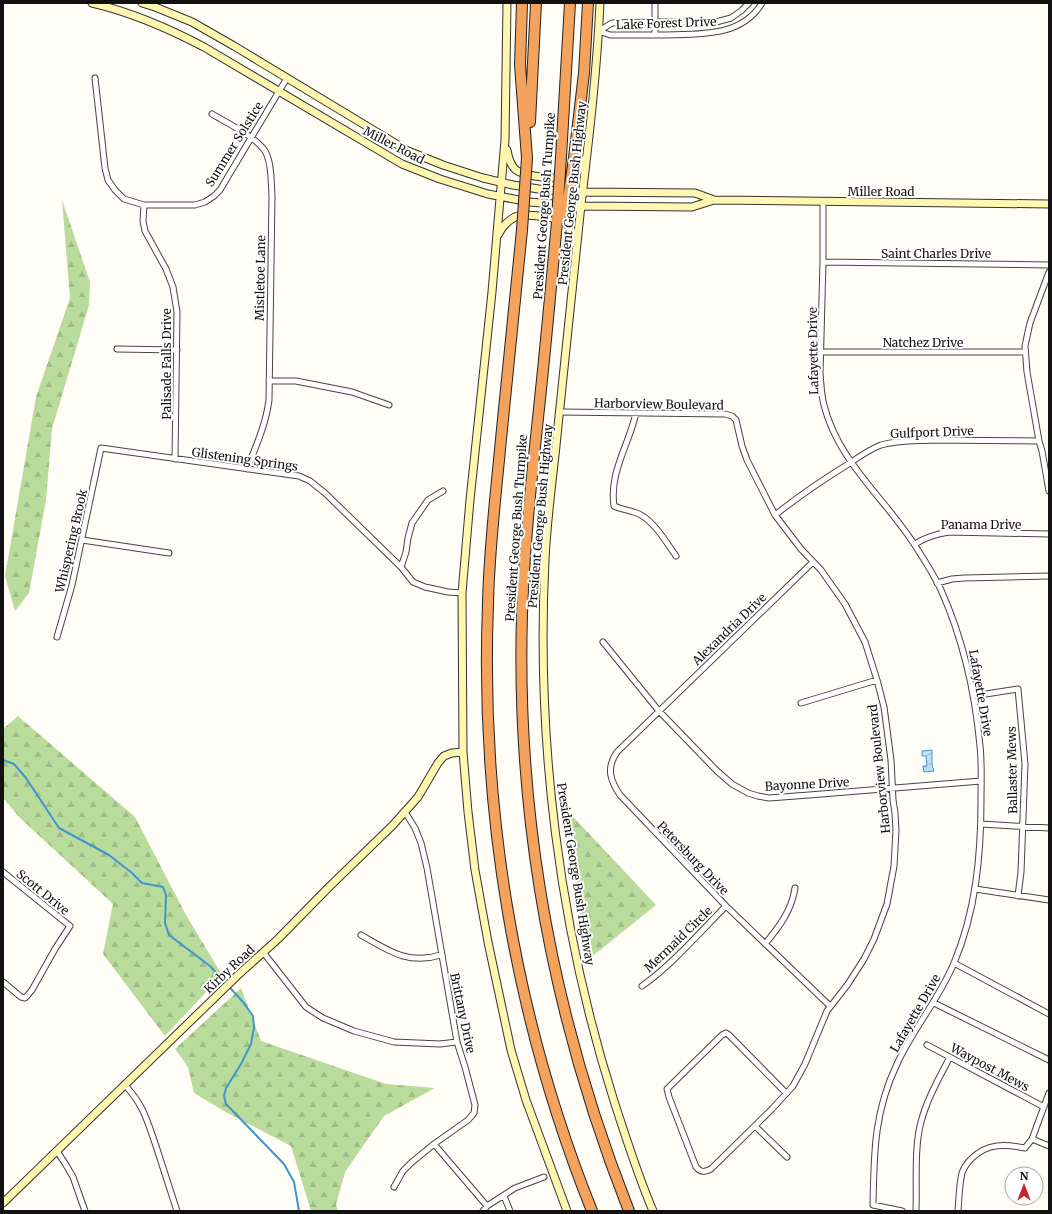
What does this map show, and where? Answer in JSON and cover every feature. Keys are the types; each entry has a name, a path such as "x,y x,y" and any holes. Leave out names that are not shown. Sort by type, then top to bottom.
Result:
{"highway":[{"path":"522,3 520,65 527,158"},
{"name":"President George Bush Turnpike","path":"536,3 522,230 488,581 487,672 490,763 502,876 522,980 552,1098 592,1211"},
{"name":"President George Bush Turnpike","path":"570,3 557,222 524,568 521,659 525,772 546,930 562,1004 591,1106 629,1211"},
{"path":"557,222 568,200 574,158 584,73 588,3"}],"main road":[{"name":"Miller Road","path":"92,3 111,5 170,29 204,47 402,164 440,179 500,197 530,202 581,206 692,207 714,200 1049,204"},
{"name":"Miller Road","path":"142,3 192,22 408,151 443,165 483,178 545,190 583,192 695,193 714,200"},
{"path":"507,3 505,140 502,182 462,593 463,752 475,870 510,1050 526,1100 567,1211"},
{"name":"President George Bush Highway","path":"600,3 594,88 545,557 542,621 543,683 556,835 569,919 582,988 597,1046 621,1122 653,1211"},
{"path":"505,140 508,158 516,170 532,176 562,178 572,175 579,170 587,156"},
{"path":"497,237 502,227 516,217 529,215 546,217 560,220 568,224 577,247"},
{"name":"Kirby Road","path":"3,1203 278,938 405,812 418,797 438,763 444,756 452,753 463,752"}],"street":[{"path":"655,3 655,35"},
{"name":"Lake Forest Drive","path":"599,31 612,23 716,22 731,18 742,11 749,3"},
{"name":"Lake Forest Drive","path":"599,31 610,35 705,34 723,31 745,21 757,11 762,3"},
{"name":"Summer Solstice","path":"95,78 105,168 108,180 114,190 124,199 144,205 195,205 205,202 220,190 287,78"},
{"name":"Mistletoe Lane","path":"212,114 260,144 267,154 271,169 272,196 269,400 267,414 247,469"},
{"name":"Lafayette Drive","path":"823,202 821,391 824,405 840,444 851,462 915,544 937,583 950,611 960,637 964,653 973,696 980,746 981,824 975,890 971,911 954,963 934,1003 897,1064 881,1106 878,1122 874,1152 874,1205 902,1211"},
{"name":"Palisade Falls Drive","path":"144,205 143,221 145,231 166,269 173,287 177,312 175,459"},
{"name":"Saint Charles Drive","path":"823,262 1049,265"},
{"path":"1049,272 1030,323 1025,352 1038,441 1042,451 1049,491"},
{"path":"117,349 177,350"},
{"name":"Natchez Drive","path":"821,352 1025,352"},
{"path":"269,381 296,381 352,392 389,405"},
{"name":"Harborview Boulevard","path":"560,412 725,414 732,416 736,420 747,460 775,515 821,570 854,620 865,642 881,694 887,728 895,813 896,848 894,872 887,904 874,939 864,959 848,984 827,1011 799,1076 793,1086 782,1100 714,1166 706,1171 701,1171 696,1167 667,1089 722,1035 726,1033 786,1093"},
{"path":"636,413 633,427 616,471 614,506 641,515 660,533 676,556"},
{"name":"Gulfport Drive","path":"775,515 814,486 870,450 881,445 893,442 949,440 1038,441"},
{"name":"Glistening Springs","path":"101,448 299,476 310,481 325,492 401,567 413,582 424,587 462,593"},
{"name":"Whispering Brook","path":"57,637 72,585 101,448"},
{"path":"401,567 412,523 428,500 443,491"},
{"name":"Panama Drive","path":"915,544 935,534 949,532 1049,534"},
{"path":"82,540 169,553"},
{"name":"Alexandria Drive","path":"659,711 813,562"},
{"path":"937,583 952,579 964,578 1049,576"},
{"name":"Bayonne Drive","path":"603,642 659,711 697,750 732,784 739,789 758,796 769,798 981,781"},
{"path":"801,703 877,680"},
{"name":"Ballaster Mews","path":"973,696 1018,688 1024,759 1021,872 1018,896"},
{"name":"Petersburg Drive","path":"659,711 616,752 612,760 610,770 614,786 620,795 726,906 830,1006"},
{"name":"Brittany Drive","path":"394,1186 403,1172 421,1154 468,1120 474,1113 475,1105 457,1042 427,868 421,843 415,828 405,812"},
{"path":"981,824 1049,828"},
{"name":"Scott Drive","path":"3,872 70,926 32,990 25,998 3,982"},
{"path":"765,944 786,915 794,898 795,888"},
{"path":"975,890 1049,900"},
{"name":"Mermaid Circle","path":"642,986 693,940 726,906"},
{"path":"361,935 388,951 402,957 422,959 441,955"},
{"path":"263,952 306,1006 323,1018 354,1031 394,1042 440,1044 457,1042"},
{"path":"954,963 1049,1014"},
{"path":"934,1003 1049,1060"},
{"name":"Waypost Mews","path":"927,1045 1044,1107"},
{"path":"916,1211 917,1149 921,1122 937,1080 950,1057"},
{"path":"125,1085 136,1097 143,1110 162,1162 177,1211"},
{"path":"958,1211 962,1172 967,1163 983,1150 1003,1145 1025,1148 1032,1139 1049,1093"},
{"path":"755,1126 787,1157"},
{"path":"1032,1139 1049,1146"},
{"path":"434,1144 487,1206"},
{"path":"57,1151 73,1177 86,1211"},
{"path":"483,1211 487,1206 515,1188 544,1177"},
{"path":"504,1196 510,1211"}],"green space":[{"path":"62,200 90,282 89,305 52,429 46,500 29,593 15,611 5,576 36,397 70,298"},
{"path":"18,716 135,817 186,915 222,975 165,1036 103,954 113,904 20,818 3,798 3,729"},
{"path":"562,805 656,905 584,963"},
{"path":"241,988 261,1041 386,1084 435,1088 384,1116 345,1172 336,1205 338,1211 311,1211 291,1146 224,1111 194,1093 188,1067 175,1049"}],"water":[{"path":"932,750 932,765 934,771 924,772 923,766 927,766 926,756 922,756 922,751"}],"waterway":[{"path":"3,760 14,764 26,778 59,828 109,855 142,883 163,887 166,895 165,923 169,935 210,966 243,1002 253,1016 254,1028 251,1044 226,1088 224,1096 226,1104 284,1164 294,1182 299,1211"}]}
